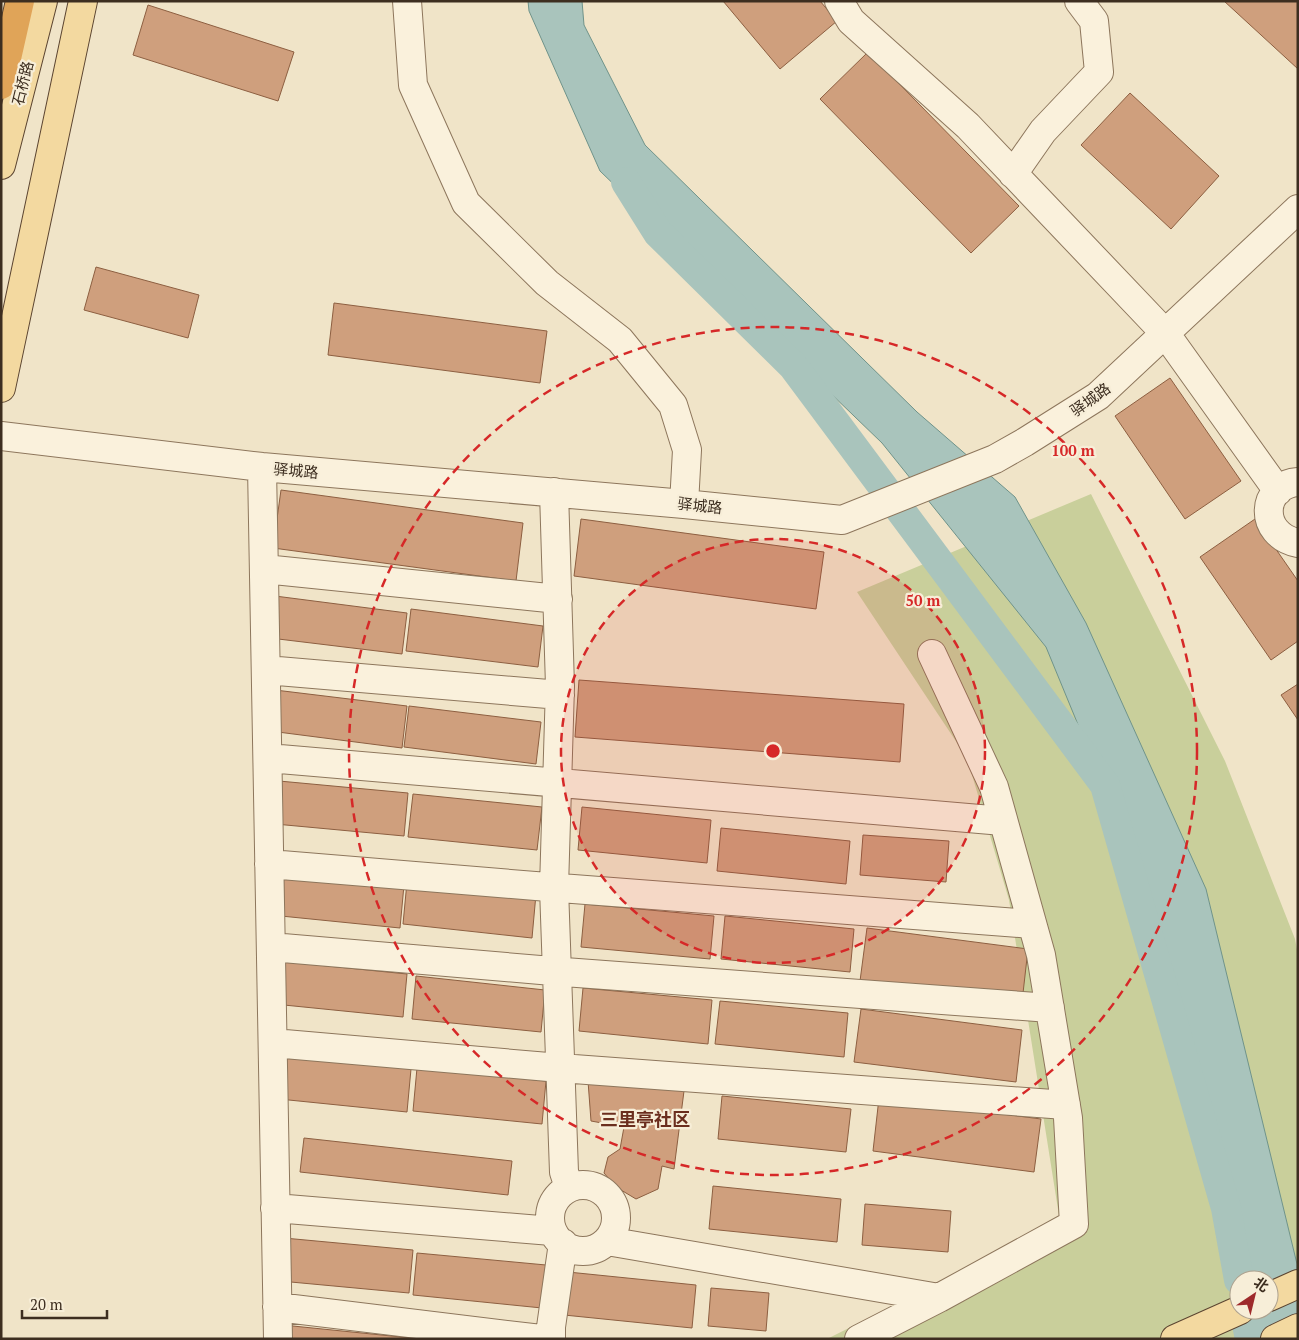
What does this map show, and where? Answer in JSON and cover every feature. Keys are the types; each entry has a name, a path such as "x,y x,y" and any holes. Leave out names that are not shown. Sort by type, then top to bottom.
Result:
{"highway":[{"path":"1,85 20,1"}],"main road":[{"name":"石桥路","path":"1,165 43,1"},
{"path":"1,388 83,1"},
{"path":"1175,1339 1229,1315"}],"street":[{"path":"407,1 413,85 466,203 547,282 620,340 673,405 687,450 684,504"},
{"path":"839,1 852,20 968,126 1165,333 1288,486 1271,499 1269,519 1273,529 1280,536 1298,543"},
{"path":"1014,174 1043,131 1099,72 1094,21 1079,1"},
{"name":"驿城路","path":"1,436 262,467 554,492 842,520 995,459 1098,396 1298,209"},
{"path":"262,467 278,1339"},
{"path":"554,492 560,695 554,888 564,1172 569,1187"},
{"path":"264,570 558,599"},
{"path":"859,1339 939,1298 1074,1224 1068,1118 1041,955 994,787 932,654"},
{"path":"266,670 560,695"},
{"path":"268,758 1003,820"},
{"path":"269,864 554,888 1032,924"},
{"path":"271,947 557,971 1050,1008"},
{"path":"273,1043 560,1068 1066,1105"},
{"path":"580,1184 602,1190 610,1199 615,1209 616,1220 613,1231 607,1241 598,1247 587,1251 576,1250 558,1237 550,1221 550,1211 554,1201 560,1192 569,1187 580,1184"},
{"path":"275,1208 558,1237"},
{"path":"551,1339 558,1237"},
{"path":"607,1241 939,1298"},
{"path":"277,1307 541,1339"}],"green space":[{"path":"1091,494 1225,761 1295,939 1298,955 1298,1339 827,1339 1060,1222 1009,900 967,758 857,592"}],"water":[{"path":"528,1 582,1 584,25 645,145 917,412 1015,497 1086,623 1206,889 1297,1264 1298,1339 1255,1339 1250,1320 1279,1320 1279,1270 1239,1270 1154,909 1046,647 882,443 600,171 529,11"}],"building":[{"path":"723,1 820,1 837,21 780,69"},
{"path":"1224,1 1298,1 1298,69"},
{"path":"148,5 294,52 278,101 133,55"},
{"path":"868,52 1019,206 971,253 820,99"},
{"path":"1130,93 1219,176 1171,229 1081,145"},
{"path":"96,267 199,295 188,338 84,310"},
{"path":"334,303 547,331 540,383 328,355"},
{"path":"1170,378 1241,481 1185,519 1115,416"},
{"path":"281,490 523,523 516,581 273,548"},
{"path":"581,519 824,552 816,609 574,576"},
{"path":"1255,519 1298,581 1298,641 1271,660 1200,557"},
{"path":"275,596 407,613 402,654 270,638"},
{"path":"411,609 543,626 538,667 406,651"},
{"path":"579,680 904,704 900,762 575,737"},
{"path":"1298,684 1298,720 1281,695"},
{"path":"275,690 407,706 402,748 270,731"},
{"path":"409,706 541,722 536,764 404,747"},
{"path":"279,781 408,793 404,836 275,824"},
{"path":"413,794 542,807 537,850 408,837"},
{"path":"582,807 711,820 707,863 578,850"},
{"path":"721,828 850,841 846,884 717,871"},
{"path":"863,835 949,841 946,882 860,875"},
{"path":"275,872 404,885 400,928 271,915"},
{"path":"407,882 536,894 532,938 403,924"},
{"path":"585,904 714,916 710,959 581,947"},
{"path":"725,916 854,929 850,972 721,959"},
{"path":"867,928 1028,949 1022,1002 860,981"},
{"path":"278,961 407,974 403,1017 274,1004"},
{"path":"416,976 545,990 541,1032 412,1019"},
{"path":"583,988 712,1000 708,1044 579,1031"},
{"path":"720,1001 848,1013 844,1057 715,1044"},
{"path":"861,1009 1022,1030 1016,1082 854,1062"},
{"path":"282,1056 411,1069 407,1112 279,1099"},
{"path":"417,1068 546,1081 542,1124 413,1111"},
{"path":"588,1081 684,1091 674,1169 662,1166 658,1189 636,1199 616,1187 604,1173 608,1157 620,1149 624,1127 591,1121"},
{"path":"722,1096 851,1109 846,1152 718,1139"},
{"path":"879,1098 1041,1119 1034,1172 873,1151"},
{"path":"304,1138 512,1161 508,1195 300,1172"},
{"path":"713,1186 841,1199 837,1242 709,1229"},
{"path":"865,1204 951,1211 948,1252 862,1245"},
{"path":"284,1238 413,1250 409,1293 280,1281"},
{"path":"417,1253 546,1265 542,1308 413,1295"},
{"path":"568,1272 696,1285 692,1328 564,1315"},
{"path":"711,1288 769,1293 766,1331 708,1326"},
{"path":"283,1325 411,1338 411,1339 281,1339"}],"waterway":[{"path":"626,182 658,233 793,366 1105,785 1226,1208 1237,1270"},
{"path":"1246,1320 1250,1339"}],"district":[{"name":"三里亭社区","path":"645,1119"}]}
